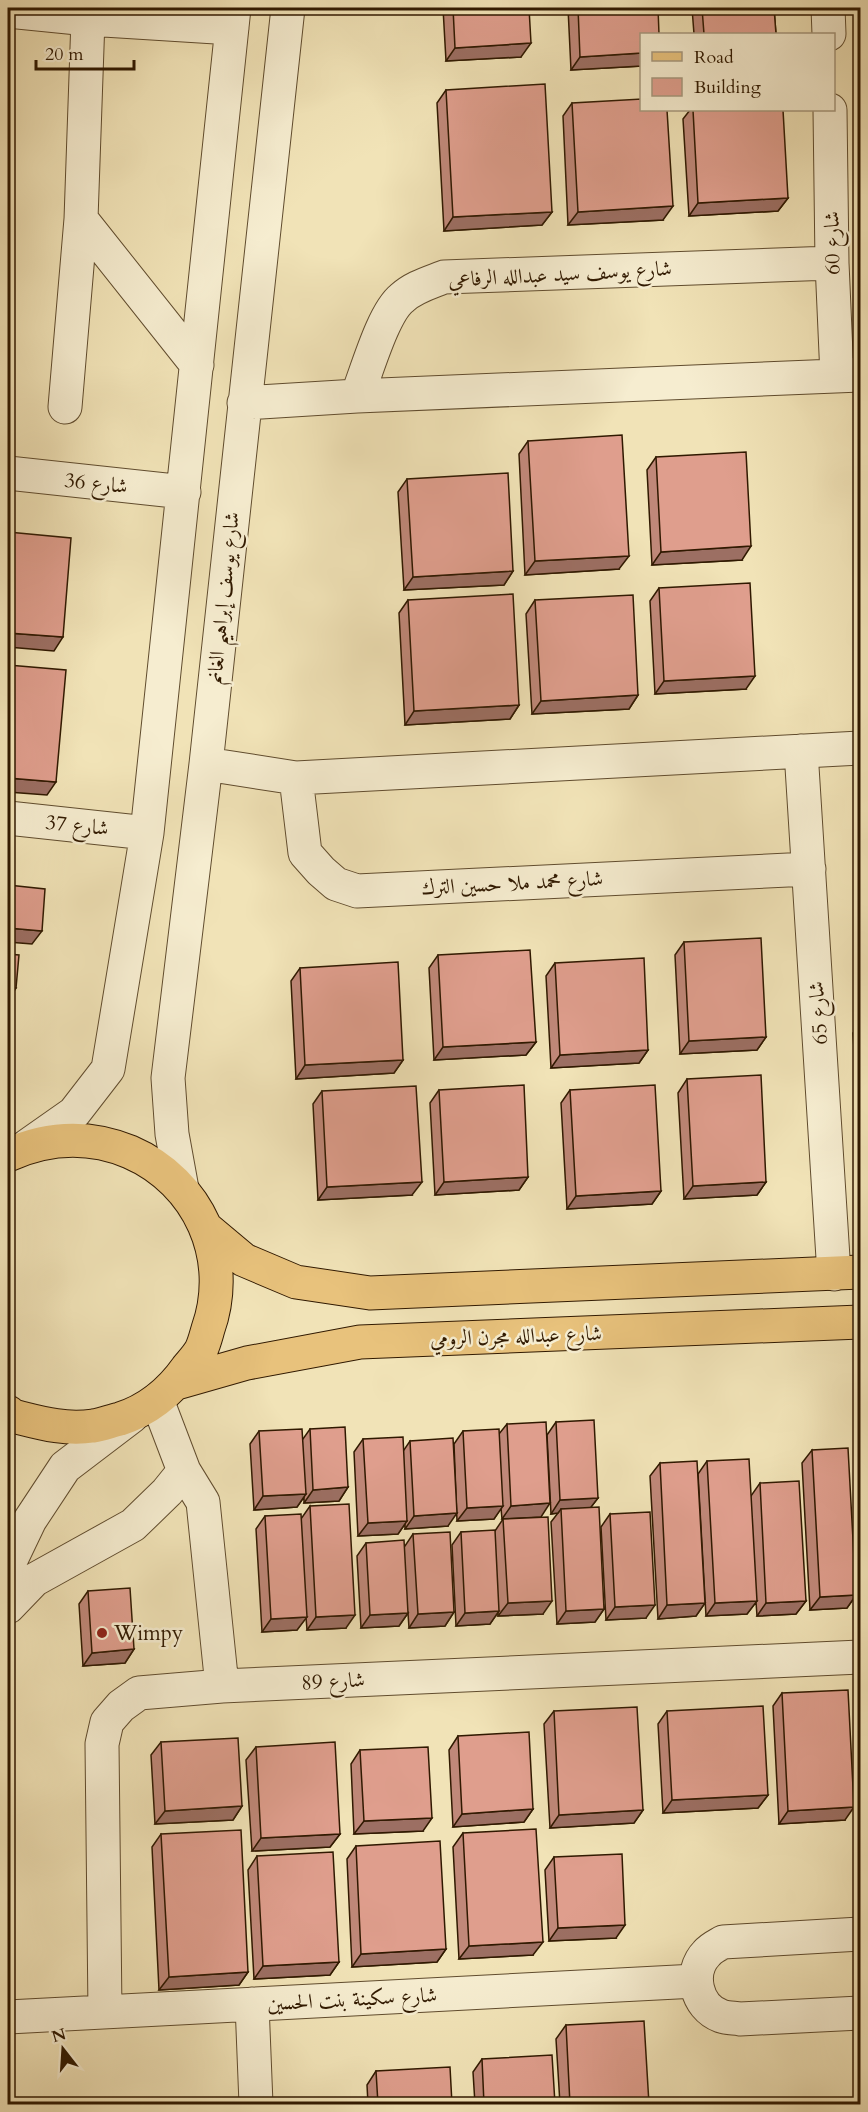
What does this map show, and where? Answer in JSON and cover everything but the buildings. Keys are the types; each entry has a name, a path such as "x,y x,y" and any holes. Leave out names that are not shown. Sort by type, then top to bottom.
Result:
{"main road":[{"path":"17,1150 69,1139 111,1144 150,1161 182,1189 196,1208 207,1229 217,1270 215,1311 201,1349 156,1399"},
{"path":"207,1229 244,1260 296,1282 370,1293 847,1273"},
{"name":"شارع عبدالله مجرن الرومي","path":"8,1412 13,1416 53,1427 95,1426 247,1363 360,1342 861,1322"}],"street":[{"name":"شارع يوسف إبراهيم الغانم","path":"182,1189 172,1134 168,1078 206,764 288,8"},
{"path":"828,8 828,33"},
{"path":"8,10 88,19 233,18 147,833 108,1069 74,1113 17,1150"},
{"path":"66,407 81,219 88,19"},
{"name":"شارع 60","path":"830,111 832,262 849,375"},
{"path":"81,219 197,365"},
{"name":"شارع يوسف سيد عبدالله الرفاعي","path":"357,396 390,310 401,298 419,286 444,277 832,262"},
{"path":"244,403 849,375"},
{"name":"شارع 36","path":"8,473 184,492"},
{"path":"206,764 296,778 861,748"},
{"name":"شارع 65","path":"801,752 809,869 847,1273"},
{"name":"شارع محمد ملا حسين الترك","path":"296,778 305,853 336,884 357,891 809,869"},
{"name":"شارع 37","path":"8,818 147,833"},
{"path":"8,1572 8,1566 30,1520 65,1467 156,1399 184,1471 203,1502 222,1686"},
{"path":"8,1607 34,1580 133,1526 167,1492 184,1471"},
{"name":"شارع 89","path":"105,2012 102,1744 107,1722 121,1706 140,1694 222,1686 861,1657"},
{"path":"861,1934 723,1942 707,1952 699,1965 696,1981 698,1994 707,2007 721,2016 740,2019 861,2013"},
{"name":"شارع سكينة بنت الحسين","path":"8,2017 696,1981"},
{"path":"252,2004 256,2104"}],"place":[{"name":"Wimpy","path":"102,1633"}]}
